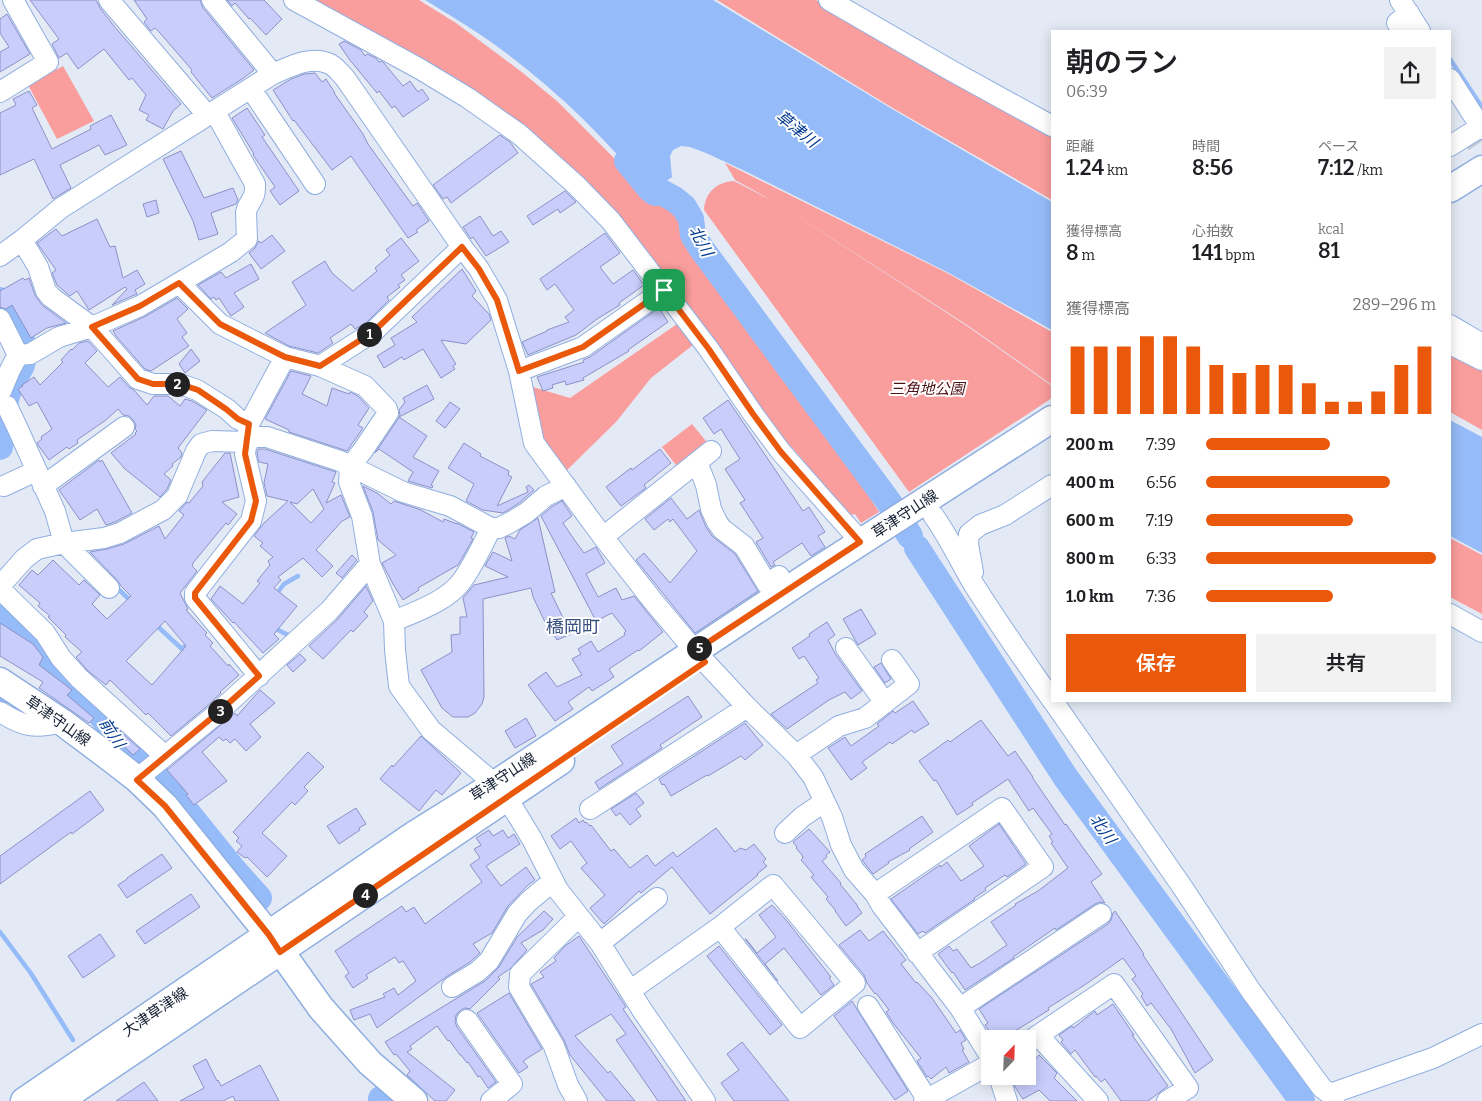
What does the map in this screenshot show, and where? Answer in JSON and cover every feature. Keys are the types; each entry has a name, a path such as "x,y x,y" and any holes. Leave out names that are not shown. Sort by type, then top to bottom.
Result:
{"main road":[{"path":"1451,169 1478,132"},
{"path":"1451,188 1482,169"},
{"name":"草津守山線","path":"927,509 1051,420"},
{"name":"草津守山線","path":"0,681 62,722 137,780 165,806 274,943 415,834 501,791 857,551 1051,439"},
{"path":"274,943 321,1008 348,1040 370,1064 409,1099"},
{"name":"大津草津線","path":"24,1101 274,943"},
{"name":"大津草津線","path":"59,1101 274,943"}],"street":[{"path":"22,354 30,354 59,336 92,327 140,306 231,252 247,239 246,212 256,193 255,184 212,114 110,0"},
{"path":"212,0 273,74"},
{"path":"294,0 420,69 468,98 518,134 576,185 611,222 664,290 708,348 781,452 857,551"},
{"path":"829,0 1051,125"},
{"path":"853,0 1051,113"},
{"path":"0,92 48,62 11,3"},
{"path":"1404,15 1419,30"},
{"path":"0,256 61,208 273,74 297,63 314,60 331,64 345,78 479,269 497,300 519,371 534,444 653,601 700,656 796,755 813,777 832,817 841,845 854,870 960,1008 981,1042"},
{"path":"1451,81 1478,132"},
{"path":"250,89 315,184"},
{"path":"1451,105 1478,132"},
{"path":"1451,146 1478,132"},
{"path":"22,240 38,266 46,291 51,297 92,327 138,379 153,384 180,384 198,390 226,409 238,419 247,433 255,437 267,437 340,461 402,492 450,506 491,528 499,528 511,522 526,513 546,496 566,486"},
{"path":"320,366 373,332 462,247"},
{"path":"179,283 220,324 285,357 320,366 365,386 387,409 388,413 380,427 350,467 349,482 362,516 370,564 394,621 395,650 400,686 431,730 501,791 532,839 558,890 600,943 642,1010 705,1101"},
{"path":"519,371 583,347 664,290"},
{"path":"0,319 22,354"},
{"path":"1451,326 1482,344"},
{"path":"1451,336 1482,352"},
{"path":"1451,344 1482,360"},
{"path":"0,394 10,370 22,354"},
{"path":"259,676 195,598 195,593 251,521 256,501 245,454 247,433 285,357"},
{"path":"0,402 7,406 55,511 64,543 109,588"},
{"path":"4,486 40,479 124,427"},
{"path":"165,756 79,678 61,658 45,633 0,587 24,559 37,549 64,543 104,538 120,533 163,510 177,496 196,451 201,444 247,433"},
{"path":"603,537 704,457 706,485 711,509 717,522 722,529 744,546 767,584 779,576"},
{"path":"974,584 968,544 969,534 980,525 1005,515 1051,486"},
{"path":"927,509 946,534 974,584 1018,652 1051,698"},
{"path":"394,621 428,605 460,583 491,528"},
{"path":"137,780 214,716 329,612 370,564"},
{"path":"1451,603 1482,619"},
{"path":"1451,615 1482,632"},
{"path":"846,648 885,703"},
{"path":"796,755 840,726 865,718 909,684 892,660"},
{"path":"1054,702 1176,877 1251,991 1322,1088 1332,1097 1434,1058 1482,1034"},
{"path":"590,809 748,707"},
{"path":"0,712 30,726 45,726 62,722"},
{"path":"785,834 802,817 824,802"},
{"path":"874,894 1002,808 1043,867 917,953"},
{"path":"452,987 477,972 489,961 516,914 553,881"},
{"path":"631,990 720,927 773,885 855,983 800,1028 720,927"},
{"path":"600,943 657,898"},
{"path":"960,1008 1101,914"},
{"path":"577,1101 568,1085 554,1046 519,987 520,974 578,917"},
{"path":"1036,1036 1114,984 1188,1088 1168,1101"},
{"path":"868,1006 926,1100 981,1069"},
{"path":"467,1020 512,1084 491,1101"},
{"path":"1036,1041 1098,1101"},
{"path":"1002,1085 1007,1101"}],"green space":[{"path":"305,0 419,0 456,23 558,102 627,171 649,198 673,203 682,214 689,240 849,466 879,512 861,523 855,514 848,516 788,443 777,438 584,186"},
{"path":"717,0 816,0 1051,132 1051,199 891,107"},
{"path":"63,66 94,121 57,139 28,85"},
{"name":"三角地公園","path":"725,163 949,274 1051,331 1051,384 967,325 777,203 967,326 1051,385 1051,399 909,492 704,210 709,193 713,189 722,183 734,181 771,200 735,180"},
{"path":"677,324 693,345 651,378 616,422 564,473 546,446 526,385 570,398"},
{"path":"1451,350 1482,365 1482,430 1451,413"},
{"path":"692,424 710,446 679,469 662,447"},
{"path":"1451,539 1482,555 1482,614 1451,598"}],"water":[{"name":"草津川","path":"425,0 713,0 892,109 1051,201 1051,329 949,273 747,172 690,147 681,146 673,150 670,156 672,177 648,191 615,152 580,116 542,82 493,43"},
{"path":"1451,421 1482,437 1482,553 1451,537"}],"building":[{"path":"30,0 96,0 114,26 181,104 173,111 163,129 146,120 149,115 139,110 146,95 132,78 129,80 104,49 78,69 67,53 59,58 52,44 59,39"},
{"path":"134,0 200,0 203,8 254,70 212,98 191,72 192,70 160,33 155,28 150,30 144,22 147,19"},
{"path":"227,0 264,0 282,19 266,35 235,3 232,6"},
{"path":"7,14 30,54 0,72 0,52 9,47 0,33 0,19"},
{"path":"344,41 361,50 365,56 367,54 384,63 403,86 410,81 418,92 422,89 429,99 403,117 395,106 392,108 379,91 377,93 349,59 339,44"},
{"path":"315,73 322,82 326,79 391,176 413,206 417,203 429,221 416,230 418,232 408,238 351,156 332,170 293,121 273,90 291,79 304,74"},
{"path":"29,91 37,105 32,108 52,149 91,129 90,126 111,115 127,145 105,155 99,145 60,165 71,188 53,199 34,159 0,175 0,113 16,105 13,99"},
{"path":"247,108 265,135 262,137 299,191 280,205 270,191 275,187 253,155 232,118"},
{"path":"500,135 510,142 518,153 451,203 447,197 443,199 433,185"},
{"path":"181,151 204,198 233,188 238,200 236,204 211,213 218,234 199,240 193,221 163,159"},
{"path":"565,191 576,202 560,213 558,209 533,225 527,216"},
{"path":"156,200 159,213 147,217 143,204"},
{"path":"480,216 493,236 501,231 509,242 486,256 473,237 471,239 463,227"},
{"path":"97,219 110,247 115,246 123,278 137,270 145,284 135,290 137,294 112,305 127,289 125,287 89,310 77,291 70,296 57,285 52,273 56,270 37,243 56,229 62,236"},
{"path":"605,233 620,253 600,267 613,284 633,270 644,285 619,303 620,305 576,335 528,355 522,342 569,322 565,317 574,310 555,284 547,290 540,279"},
{"path":"272,235 285,251 261,269 249,253 259,241 261,243"},
{"path":"401,238 419,261 401,275 405,280 398,285 400,287 387,297 389,300 366,323 355,329 351,324 330,338 333,343 318,353 289,346 265,333 306,305 292,282 325,261 332,273 353,291 377,271 375,268 390,255 386,250"},
{"path":"251,264 259,279 234,293 244,307 231,316 219,298 216,300 214,297 211,299 198,285 221,272 226,278"},
{"path":"462,269 476,291 472,296 489,314 491,320 466,344 441,340 456,364 453,366 455,369 441,378 423,349 404,360 402,357 384,368 377,356 395,345 391,338 417,322 412,317"},
{"path":"23,278 25,280 29,278 35,295 42,305 66,323 47,328 31,338 12,305 6,309 0,307 0,291"},
{"path":"177,298 188,309 177,319 187,333 182,337 189,346 151,371 145,369 113,331 146,316"},
{"path":"659,308 668,322 629,351 583,378 584,380 566,385 565,381 552,385 553,388 543,391 537,377 584,362 583,360"},
{"path":"88,341 97,351 85,363 108,387 120,377 147,405 154,396 168,396 180,406 185,399 207,410 178,448 182,453 181,457 164,474 171,480 167,489 160,497 125,469 111,453 136,434 137,431 133,420 129,416 123,415 118,409 106,420 77,440 78,443 69,449 67,447 49,460 37,443 42,439 41,437 52,429 37,402 29,406 18,389 34,377 40,385 63,362 61,360 71,349 79,343"},
{"path":"191,349 200,361 185,373 179,364"},
{"path":"291,371 311,376 302,394 327,406 332,388 358,396 369,408 358,425 363,428 347,451 289,432 289,430 265,419"},
{"path":"427,385 434,399 399,417 399,410 405,402 403,398"},
{"path":"728,400 803,511 809,507 825,532 818,536 825,547 811,556 802,543 773,562 775,565 771,567 756,542 763,538 740,503 745,500 725,469 740,459 721,429 714,434 703,418"},
{"path":"450,402 460,409 445,428 436,421"},
{"path":"399,417 427,436 413,457 439,471 431,485 433,486 432,488 408,481 413,472 379,449 375,453"},
{"path":"464,443 481,454 480,456 509,471 508,475 512,477 497,506 528,492 526,487 529,485 534,490 519,503 503,513 483,510 466,501 474,484 448,468"},
{"path":"258,449 265,449 336,472 332,482 335,483 326,503 341,495 350,517 342,521 316,550 333,566 322,577 303,558 278,577 281,580 274,588 297,606 274,634 279,639 263,653 211,599 220,586 243,604 260,583 257,581 270,565 268,561 273,557 260,546 263,543 254,536 264,523 288,501 267,496 264,483 268,464 259,462","holes":["313,489 324,509 311,523 290,502 297,504"]},
{"path":"660,449 671,463 644,485 646,488 621,506 606,487"},
{"path":"225,453 230,453 239,497 222,502 237,514 228,525 226,523 193,563 192,566 197,571 180,593 188,609 186,610 207,633 205,635 213,643 210,646 239,675 206,707 171,736 110,680 106,685 87,670 76,657 82,652 65,637 66,635 48,617 50,616 38,606 40,603 19,585 32,570 38,575 53,560 79,585 84,580 100,595 92,604 107,619 131,596 90,552 124,544 159,526 165,539 184,515 179,511 187,502 189,503 203,486 202,482","holes":["165,621 186,646 152,685 126,661"]},
{"path":"99,460 100,462 102,460 132,513 106,525 97,509 80,520 59,490"},
{"path":"363,486 377,493 391,504 394,501 421,510 443,522 444,519 457,523 474,532 471,538 473,539 458,565 418,588 419,590 403,600 382,563 396,555 378,540 373,512"},
{"path":"671,498 687,519 699,510 712,536 735,554 758,591 695,633 636,560 644,553 670,583 697,551 673,519 670,522 668,519 654,530 645,519"},
{"path":"562,501 572,516 563,523 576,542 584,553 596,547 605,563 586,574 598,597 616,588 622,600 634,596 663,632 639,651 609,669 614,677 592,691 589,687 568,702 573,709 555,721 528,685 546,672 557,687 582,675 572,659 581,654 578,649 591,641 598,652 625,635 626,631 612,613 596,621 541,516"},
{"path":"538,518 555,592 551,593 571,634 557,640 554,635 552,636 533,597 531,588 483,599 484,697 482,704 475,713 468,717 453,717 442,708 421,670 452,652 451,635 460,634 460,617 467,617 463,598 474,585 508,577 485,566 493,552 512,561 505,538 509,536 515,539 520,530"},
{"path":"352,555 357,560 342,578 336,573"},
{"path":"366,586 373,601 364,612 368,616 353,632 351,630 323,659 309,646 338,619"},
{"path":"861,609 876,634 858,645 843,619"},
{"path":"827,622 835,635 828,640 836,655 862,691 851,699 845,692 829,700 787,729 771,714 818,683 816,680 819,678 804,656 799,659 792,648"},
{"path":"0,623 33,644 43,657 39,665 72,690 67,695 94,718 89,723 39,688 43,682 0,656"},
{"path":"300,654 306,660 293,672 287,665"},
{"path":"881,663 891,679 885,683 874,667"},
{"path":"260,690 275,703 250,724 261,737 246,751 235,739 230,743 226,739 223,741 219,737 202,752 227,781 194,805 186,795 188,794 167,770 235,713 237,716"},
{"path":"688,696 702,717 660,745 662,748 599,789 595,782 623,764 611,746"},
{"path":"913,701 929,724 914,733 912,730 892,744 890,742 862,762 867,768 851,780 828,748 845,737 851,746 879,726 877,724 893,711 895,713"},
{"path":"526,718 536,736 515,748 505,731"},
{"path":"981,720 1008,756 1015,751 1065,825 1102,874 1091,882 1105,903 1095,904 1056,930 1055,928 965,990 938,954 949,946 953,951 957,949 971,968 980,963 1007,945 991,922 1015,904 1038,891 1068,868 1051,843 1053,842 1049,836 1052,834 1033,808 1029,811 1008,779 957,815 936,780 934,781 919,761 948,740 950,742"},
{"path":"745,723 763,745 745,760 741,756 671,796 659,779"},
{"path":"113,725 140,749 133,755 108,730"},
{"path":"421,736 461,773 442,795 436,790 419,811 380,779"},
{"path":"308,752 324,767 304,787 308,791 295,805 292,802 262,833 287,856 267,877 247,857 245,858 237,852 242,846 236,841 239,838 233,832"},
{"path":"90,791 104,810 0,884 0,856"},
{"path":"636,793 644,803 636,809 641,816 630,825 620,813 616,816 611,809"},
{"path":"356,808 366,824 339,844 327,826"},
{"path":"922,816 933,832 910,850 888,862 873,874 862,860 866,857 865,854"},
{"path":"576,818 579,823 583,820 591,825 611,851 614,849 630,868 647,855 655,866 673,852 677,857 716,828 735,852 740,848 746,850 754,844 766,859 763,862 767,866 710,914 672,867 641,893 639,891 604,924 590,908 605,895 581,868 587,863 571,841 560,849 551,836"},
{"path":"999,824 1026,864 1007,877 1005,875 985,888 986,890 975,899 925,933 923,931 918,934 891,899 947,862 961,881 984,866 969,846"},
{"path":"809,829 830,852 822,861 841,883 862,913 846,926 826,899 828,897 811,877 814,875 801,860 803,858 802,855 793,842"},
{"path":"489,830 493,836 503,830 508,838 514,834 520,844 486,866 501,886 526,867 535,880 508,906 492,933 473,944 480,953 470,962 446,977 377,1028 370,1014 354,1020 350,1010 385,997 383,994 394,988 398,995 416,981 403,961 399,963 395,957 366,975 368,978 353,988 345,976 349,973 335,951 402,906 406,912 414,907 425,924 482,882 470,865 480,858 474,849 481,845 476,838"},
{"path":"162,854 172,868 127,898 118,885"},
{"path":"191,894 200,907 145,944 136,931"},
{"path":"772,905 831,977 829,978 834,985 821,995 784,948 765,964 778,981 745,939 757,953 776,937 759,915"},
{"path":"544,911 553,919 543,930 521,943 527,950 511,968 498,977 500,979 470,1009 465,1008 456,1015 455,1022 457,1027 496,1082 488,1088 437,1026 410,1046 412,1049 407,1052 455,1090 446,1101 435,1101 407,1075 410,1071 396,1054 394,1055 385,1042 485,981 499,967 517,937"},
{"path":"1115,911 1213,1060 1195,1073 1171,1029 1151,1003 1147,1006 1141,996 1143,994 1132,979 1136,976 1123,958 1048,1008 1049,1010 1016,1030 989,1030 985,1025 988,1023 979,1009 1108,924"},
{"path":"860,930 869,941 883,931 906,960 901,964 916,983 932,998 956,1033 960,1030 966,1040 961,1043 964,1049 962,1050 969,1062 949,1073 946,1067 931,1079 927,1077 917,1061 921,1058 893,1023 886,1012 889,1010 867,983 864,975 839,945"},
{"path":"100,934 115,956 83,978 68,956"},
{"path":"579,936 626,1007 623,1009 686,1101 658,1101 616,1040 626,1034 611,1014 575,1036 608,1073 610,1071 635,1101 607,1101 570,1055 564,1040 531,984 544,977 540,972 556,961 554,958 565,946"},
{"path":"719,946 782,1025 770,1035 707,956"},
{"path":"509,993 542,1049 523,1061 528,1067 519,1073 477,1013"},
{"path":"852,1001 908,1091 895,1100 834,1016"},
{"path":"1113,1004 1168,1086 1148,1101 1121,1101 1105,1079 1101,1082 1095,1077 1075,1050 1071,1054 1061,1042 1063,1040 1059,1035 1072,1026 1073,1028 1095,1011 1097,1015"},
{"path":"742,1042 789,1101 734,1101 721,1083 739,1070 727,1054"},
{"path":"1039,1055 1057,1073 1054,1078 1077,1101 1050,1101 1039,1090 1023,1099 1014,1085 1036,1085 1036,1059"},
{"path":"206,1059 221,1086 260,1065 279,1101 235,1101 233,1096 223,1101 180,1101 204,1088 193,1066"},
{"path":"144,1082 158,1101 116,1101"}],"waterway":[{"path":"1451,60 1482,107"},
{"name":"北川","path":"627,161 650,189 655,193 663,193 684,207 691,219 693,235 701,248 888,501 910,536"},
{"name":"前川","path":"0,300 18,331 24,356 22,365 6,399 0,447"},
{"name":"北川","path":"917,548 1066,778 1302,1101"},
{"path":"275,596 284,584 298,576"},
{"path":"115,586 131,601"},
{"name":"前川","path":"0,615 32,636 60,671 87,698 108,724 112,739 116,745 128,756 148,766 259,898"},
{"path":"155,624 182,649 186,645 189,648"},
{"path":"272,627 292,637"},
{"path":"0,700 5,703"},
{"path":"0,932 30,972 73,1040"}],"tunnel":[{"path":"1466,128 1482,152"}],"district":[{"name":"橋岡町","path":"573,627"}],"route":[{"path":"462,247 479,269 497,300 519,371 591,343 664,290 708,348 781,452 848,526 860,542 695,651 705,662 280,952 269,935 165,806 137,780 259,676 195,598 195,593 251,521 256,501 245,454 249,424 238,419 198,390 180,384 142,382 92,327 140,306 179,283 220,324 285,357 320,366 373,332 462,247"}]}
